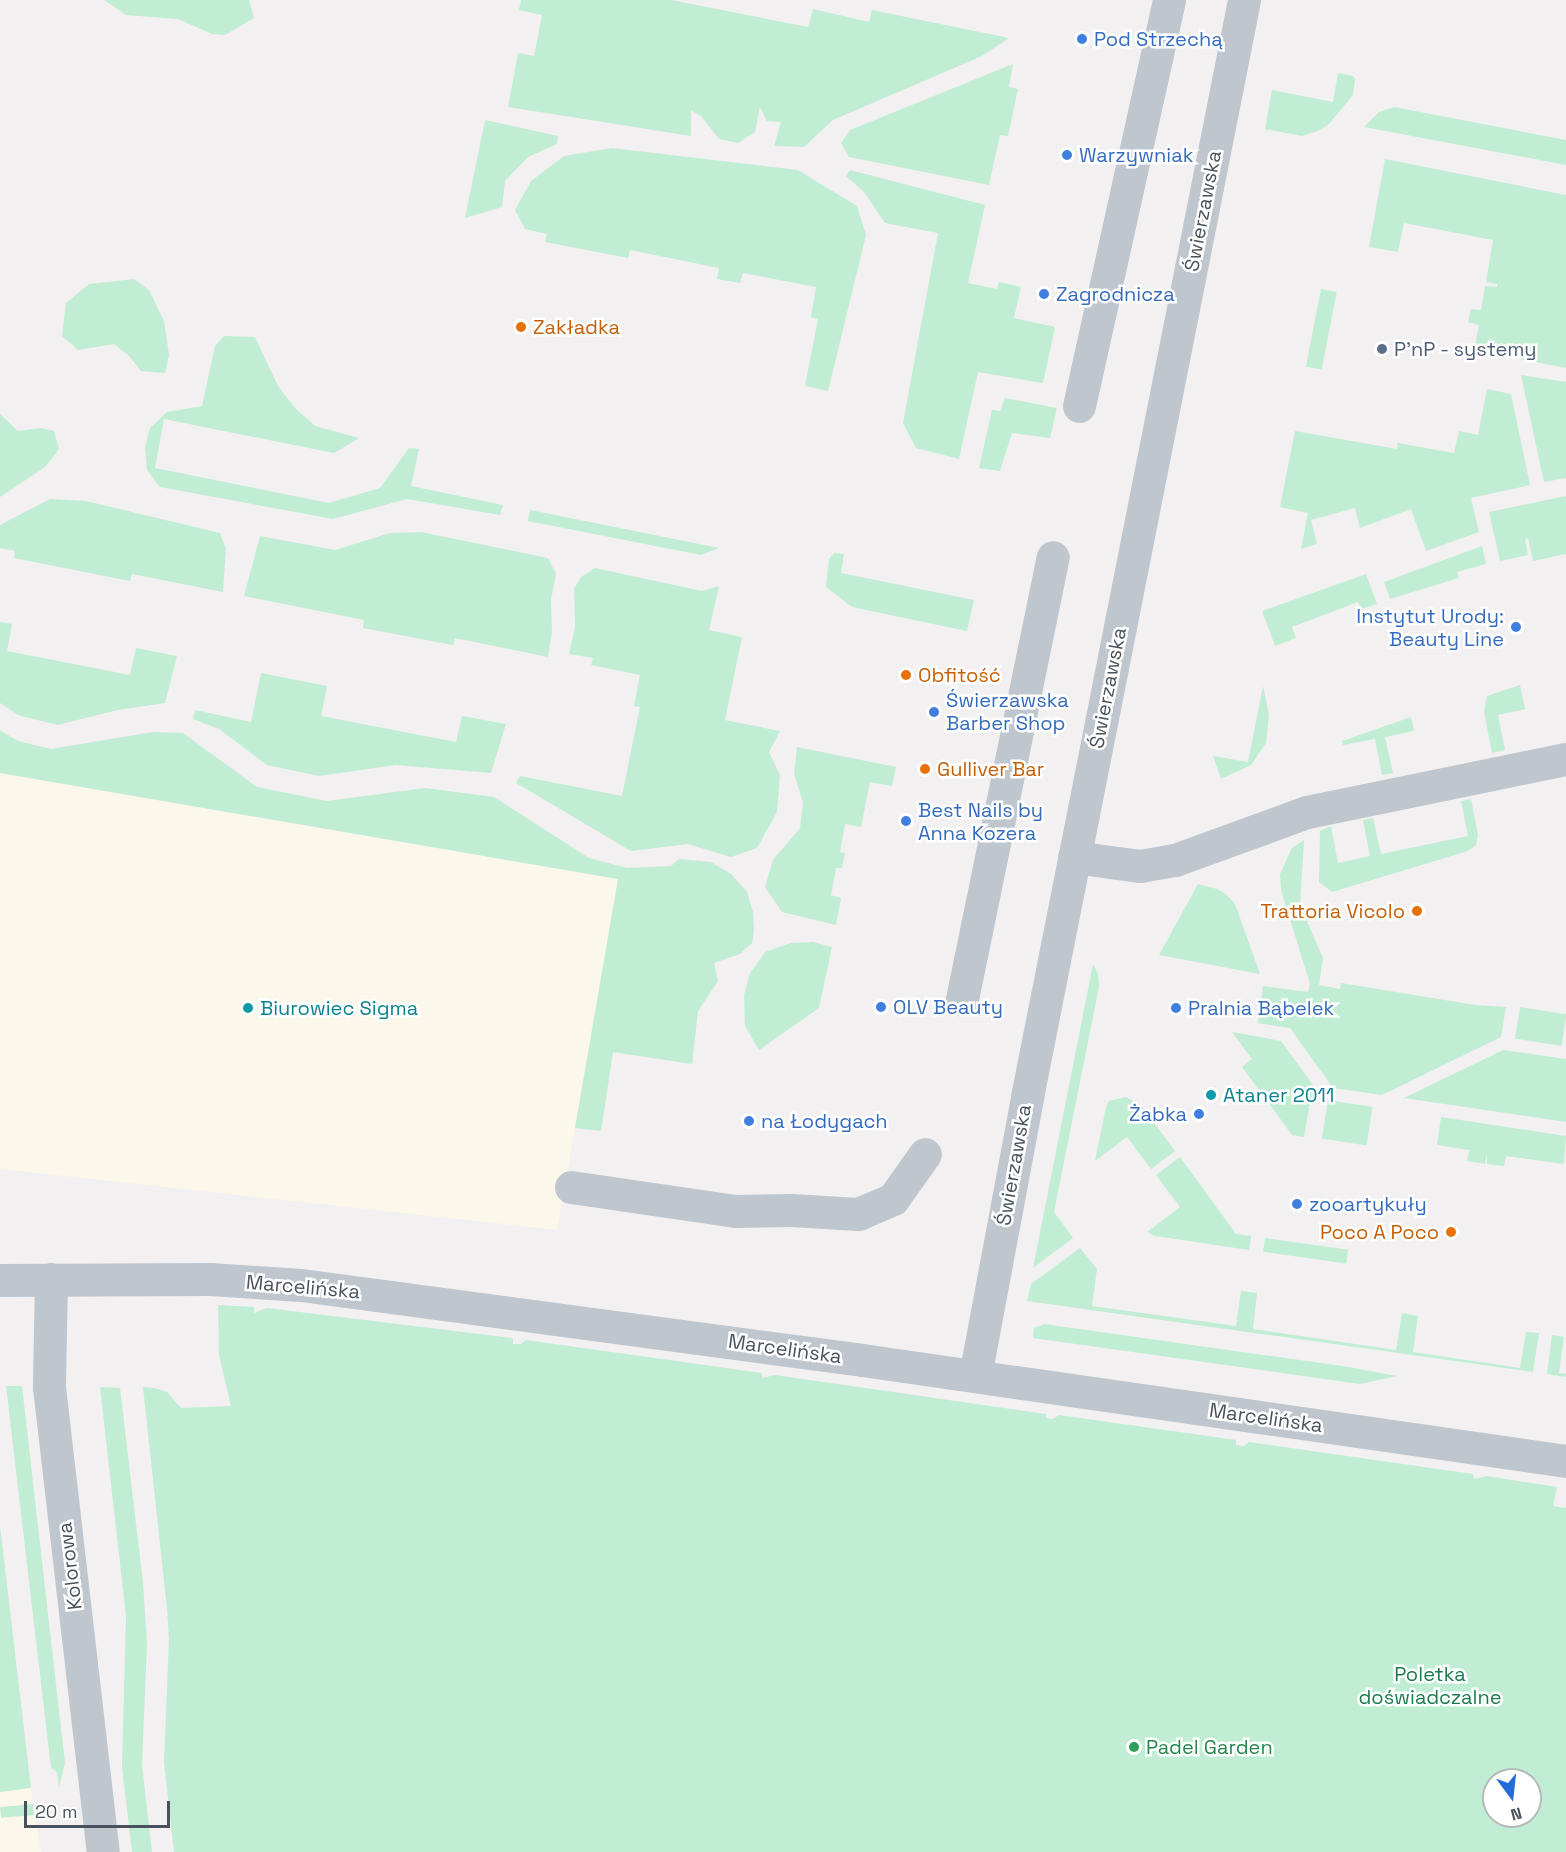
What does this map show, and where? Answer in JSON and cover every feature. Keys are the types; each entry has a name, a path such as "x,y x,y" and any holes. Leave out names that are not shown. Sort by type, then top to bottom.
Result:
{"street":[{"path":"1079,406 1169,0"},
{"name":"Świerzawska","path":"975,1376 1074,856 1244,0"},
{"path":"962,999 1053,557"},
{"path":"1074,856 1140,866 1176,860 1307,812 1566,759"},
{"path":"571,1187 735,1211 791,1210 858,1214 892,1199 925,1154"},
{"name":"Kolorowa","path":"51,1279 50,1387 103,1852"},
{"name":"Marcelińska","path":"0,1280 210,1279 301,1285 975,1376 1566,1461"}],"shaded area":[{"path":"0,773 619,879 557,1230 0,1169"},
{"path":"0,1525 33,1804 41,1852 0,1852"}],"green space":[{"path":"104,0 249,0 254,18 225,35 212,34 178,19 126,15"},
{"path":"521,0 671,0 808,27 813,9 869,22 872,10 1009,38 982,56 833,120 804,147 774,146 781,122 767,121 760,107 755,132 738,143 719,139 702,117 691,110 691,136 508,107 518,53 534,56 542,15 519,10"},
{"path":"1013,64 1009,87 1018,89 1008,136 1000,135 989,185 849,157 841,143 850,130"},
{"path":"1338,73 1353,76 1355,79 1353,95 1329,124 1318,131 1302,136 1265,129 1272,90 1333,102"},
{"path":"1394,107 1566,140 1566,165 1364,127 1379,112"},
{"path":"485,120 558,136 557,144 528,157 505,181 502,207 465,218"},
{"path":"612,148 798,170 857,206 866,235 828,391 805,386 818,319 811,317 816,287 743,273 740,283 717,279 719,268 630,250 628,258 545,242 547,234 525,229 515,210 531,181 564,156"},
{"path":"1385,159 1566,195 1566,368 1474,350 1479,325 1468,322 1471,309 1481,310 1485,286 1497,287 1497,284 1486,282 1493,240 1404,223 1398,252 1369,247"},
{"path":"850,170 985,205 968,283 997,289 999,282 1021,287 1014,318 1055,327 1043,383 978,372 959,459 916,448 903,423 938,233 885,223 864,192 846,176"},
{"path":"134,279 149,290 164,321 169,355 165,373 141,371 129,356 114,344 78,350 62,336 66,303 89,284"},
{"path":"1321,289 1337,292 1322,370 1306,367"},
{"path":"224,336 255,337 278,386 296,409 315,426 359,438 334,453 164,419 155,468 329,503 380,488 409,448 419,449 411,486 503,505 500,515 407,499 333,519 160,487 147,470 145,447 150,428 167,412 202,406 215,346"},
{"path":"1521,375 1566,382 1566,478 1544,482"},
{"path":"1487,389 1511,394 1530,485 1471,498 1479,532 1426,551 1411,509 1360,528 1355,508 1311,520 1317,544 1301,549 1308,513 1280,507 1295,431 1397,449 1398,443 1454,453 1459,431 1478,435"},
{"path":"1005,398 1057,408 1050,438 1012,433 1000,471 979,468 992,410 1000,411"},
{"path":"0,414 18,431 41,428 54,431 59,449 45,467 0,497"},
{"path":"1566,496 1566,554 1533,561 1528,538 1525,539 1528,555 1500,561 1489,512"},
{"path":"50,499 86,501 220,533 226,549 223,592 132,574 130,581 14,558 15,551 0,548 0,525"},
{"path":"530,510 719,548 701,555 528,521"},
{"path":"421,532 548,558 556,574 551,600 552,632 548,657 455,638 453,645 363,628 364,620 244,596 260,536 335,550 390,533"},
{"path":"1482,546 1486,564 1457,572 1459,578 1390,599 1384,582"},
{"path":"834,553 844,554 841,573 974,600 967,631 852,607 826,587 829,559"},
{"path":"595,568 702,591 719,586 709,630 742,637 725,720 780,731 769,752 780,775 777,812 757,848 731,857 688,844 631,851 516,783 520,776 622,796 640,707 634,706 640,675 591,665 593,658 569,654 575,627 574,589 581,577"},
{"path":"1366,574 1377,604 1361,609 1358,602 1292,627 1296,638 1275,646 1262,611"},
{"path":"0,622 12,624 7,651 130,675 136,648 177,656 165,703 118,710 57,725 18,715 0,703"},
{"path":"261,673 327,686 321,716 456,742 462,716 506,724 491,773 396,765 319,776 267,765 219,729 193,719 195,710 251,722"},
{"path":"1520,685 1525,709 1498,715 1505,750 1492,753 1484,712 1487,696"},
{"path":"1263,686 1269,715 1266,743 1251,765 1221,779 1213,756 1248,762"},
{"path":"1411,717 1414,731 1385,737 1393,773 1382,775 1375,739 1343,745 1342,741"},
{"path":"0,730 18,741 51,749 153,732 183,733 257,787 327,801 425,788 494,797 589,858 627,868 671,866 679,859 711,862 731,874 747,892 753,912 752,943 740,954 714,963 718,981 698,1011 692,1064 613,1052 601,1131 575,1128 618,879 0,773"},
{"path":"797,747 896,767 892,786 870,782 861,827 845,824 840,852 845,853 842,868 836,868 831,895 841,898 836,925 782,912 765,887 773,860 800,828 803,802 794,774"},
{"path":"1471,799 1478,835 1476,845 1468,851 1332,892 1319,882 1320,831 1331,826 1338,863 1370,856 1363,820 1373,818 1381,854 1468,836 1461,801"},
{"path":"1304,840 1300,905 1323,958 1319,985 1340,989 1341,983 1475,1005 1506,1007 1501,1037 1382,1095 1333,1088 1290,1028 1258,1023 1263,986 1308,992 1310,984 1281,890 1280,874 1292,848"},
{"path":"1198,884 1217,889 1226,894 1235,904 1260,974 1159,955"},
{"path":"813,942 832,947 819,1008 759,1050 745,1026 744,995 750,973 765,952 791,943"},
{"path":"1093,964 1098,974 1099,987 1054,1212 1073,1238 1033,1268"},
{"path":"1520,1007 1566,1014 1561,1046 1515,1039"},
{"path":"1232,1032 1281,1041 1313,1085 1304,1137 1292,1135 1242,1067 1252,1059"},
{"path":"1503,1050 1566,1059 1566,1122 1404,1098"},
{"path":"1126,1097 1141,1105 1175,1151 1151,1169 1127,1137 1095,1161 1106,1107 1109,1101"},
{"path":"1328,1100 1372,1107 1366,1146 1322,1139"},
{"path":"1441,1117 1566,1136 1564,1164 1506,1156 1504,1166 1487,1164 1487,1154 1485,1164 1467,1161 1469,1150 1437,1145"},
{"path":"1180,1157 1236,1234 1251,1236 1249,1250 1155,1236 1147,1232 1180,1207 1156,1175"},
{"path":"1265,1238 1348,1250 1346,1264 1263,1252"},
{"path":"1080,1248 1097,1269 1092,1306 1236,1326 1241,1291 1257,1293 1253,1329 1396,1350 1402,1313 1418,1316 1413,1352 1520,1368 1526,1332 1539,1333 1533,1372 1027,1301 1031,1284"},
{"name":"Poletka doświadczalne","path":"218,1305 254,1307 254,1313 267,1308 513,1338 513,1344 521,1344 526,1340 762,1373 762,1378 775,1375 1046,1414 1046,1418 1053,1419 1059,1415 1236,1440 1236,1445 1244,1446 1249,1442 1473,1474 1474,1479 1487,1476 1557,1487 1553,1506 1566,1508 1566,1852 174,1852 164,1762 169,1639 167,1609 143,1387 167,1392 181,1408 231,1406 219,1355"},
{"path":"1044,1324 1349,1367 1397,1376 1360,1384 1033,1338 1034,1328"},
{"path":"1552,1335 1564,1337 1559,1373 1566,1374 1566,1377 1547,1374"},
{"path":"6,1386 22,1386 65,1763 59,1787 57,1772 51,1768"},
{"path":"100,1387 120,1388 143,1583 147,1644 142,1765 152,1852 132,1852 122,1767 126,1616"},
{"path":"0,1525 31,1788 0,1792"},
{"path":"33,1804 34,1815 1,1818 0,1807"}],"place":[{"name":"Pod Strzechą","path":"1082,39"},
{"name":"Warzywniak","path":"1067,155"},
{"name":"Zagrodnicza","path":"1044,294"},
{"name":"Zakładka","path":"521,327"},
{"name":"P'nP - systemy","path":"1382,349"},
{"name":"Instytut Urody: Beauty Line","path":"1516,627"},
{"name":"Obfitość","path":"906,675"},
{"name":"Świerzawska Barber Shop","path":"934,712"},
{"name":"Gulliver Bar","path":"925,769"},
{"name":"Best Nails by Anna Kozera","path":"906,821"},
{"name":"Trattoria Vicolo","path":"1417,911"},
{"name":"OLV Beauty","path":"881,1007"},
{"name":"Biurowiec Sigma","path":"248,1008"},
{"name":"Pralnia Bąbelek","path":"1176,1008"},
{"name":"Ataner 2011","path":"1211,1095"},
{"name":"Żabka","path":"1199,1114"},
{"name":"na Łodygach","path":"749,1121"},
{"name":"zooartykuły","path":"1297,1204"},
{"name":"Poco A Poco","path":"1451,1232"},
{"name":"Padel Garden","path":"1134,1747"}]}
